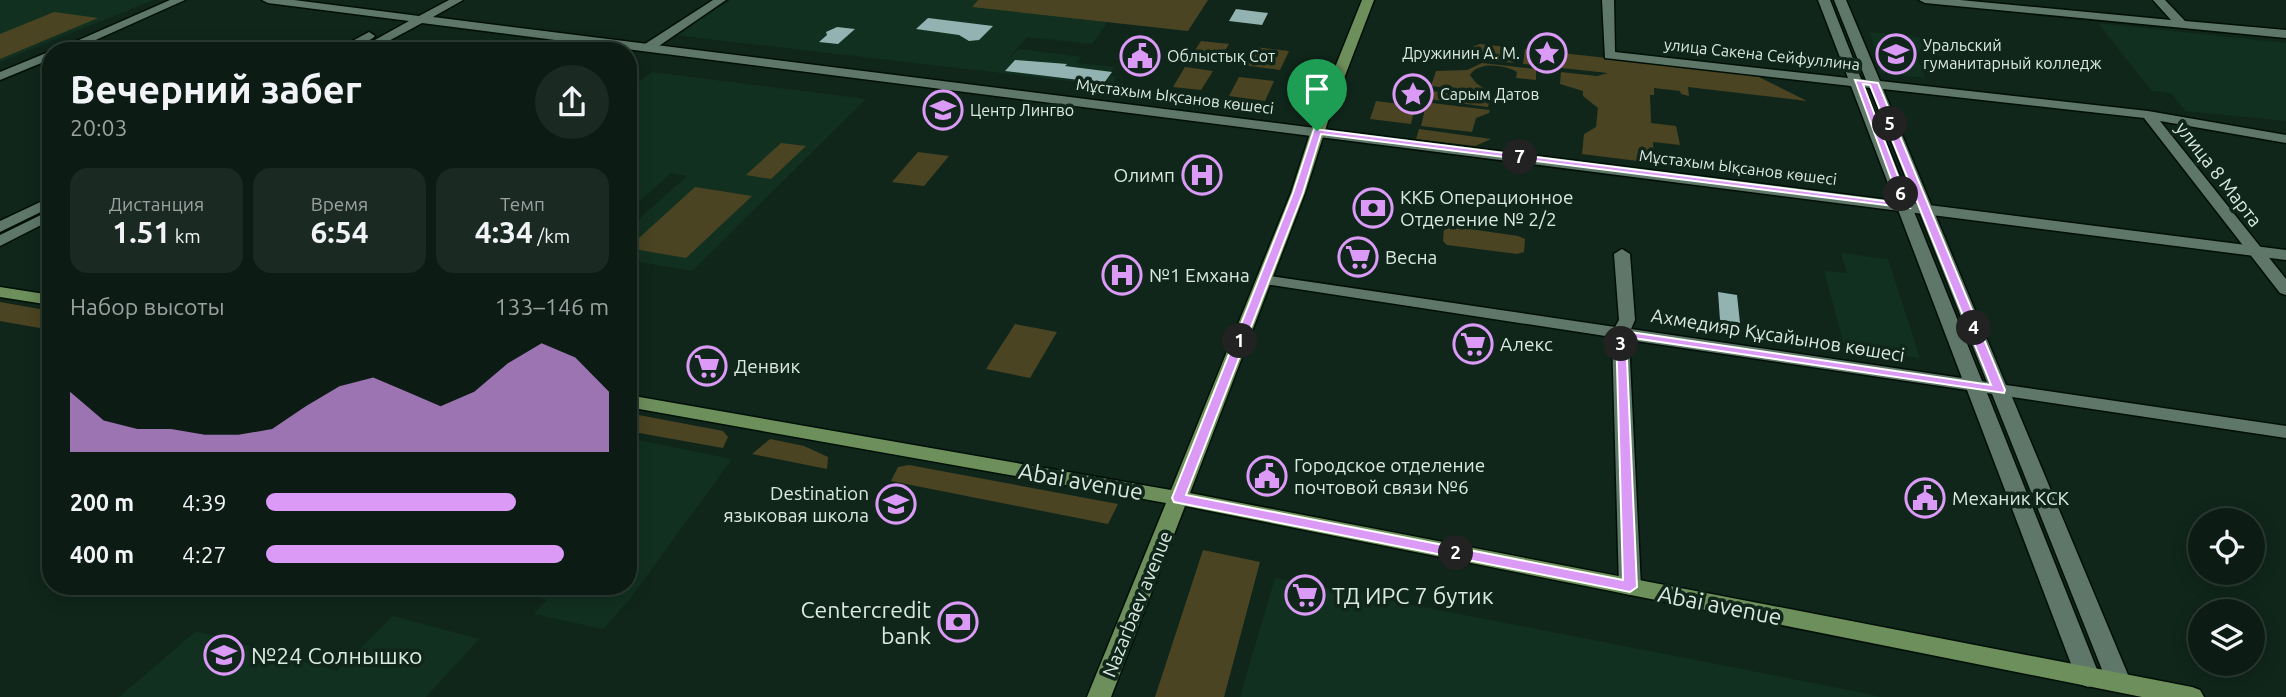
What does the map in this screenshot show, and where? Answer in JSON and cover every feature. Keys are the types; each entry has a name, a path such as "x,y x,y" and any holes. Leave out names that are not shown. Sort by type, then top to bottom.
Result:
{"main road":[{"name":"Nazarbaev avenue","path":"1099,697 1298,193 1317,131 1368,0"},
{"path":"0,292 42,299"},
{"name":"Abai avenue","path":"637,403 1179,498 2192,697"}],"street":[{"path":"81,42 179,0"},
{"name":"Мұстахым Ықсанов көшесі","path":"268,0 608,42"},
{"path":"378,42 457,0"},
{"path":"649,47 720,0"},
{"name":"улица Сакена Сейфуллина","path":"1608,0 1609,55 2148,115 2286,139"},
{"path":"1824,0 1866,82 1925,209 2119,682"},
{"path":"1840,0 1906,206 2088,677"},
{"path":"1925,0 2286,34"},
{"path":"2159,0 2181,24"},
{"path":"358,42 405,18 434,11"},
{"name":"Мұстахым Ықсанов көшесі","path":"637,46 2286,255"},
{"path":"0,76 42,59"},
{"name":"улица 8 Марта","path":"2148,115 2286,290"},
{"path":"0,227 42,206"},
{"path":"0,241 42,219"},
{"path":"1622,254 1627,320 1620,333 1630,587"},
{"name":"Ахмедияр Құсайынов көшесі","path":"1264,280 2286,432"}],"shaded area":[{"path":"0,0 153,0 49,42 42,42 42,45 0,62"},
{"path":"731,0 1208,0 1188,31 1108,22 1092,44 1027,37 1006,61 1019,49 1081,57 1077,63 1115,67 1109,76 1116,77 1114,82 1123,83 1120,87 674,35"},
{"path":"978,0 1208,0 1188,31 972,7"},
{"path":"54,12 98,18 0,59 0,34"},
{"path":"2098,23 2286,43 2286,121 2186,111 2171,93 2152,91"},
{"name":"Уральский гуманитарный колледж","path":"1870,32 1935,39 1944,56 1916,53 1925,78 1881,73"},
{"path":"1201,41 1229,44 1217,64 1188,61"},
{"path":"1480,44 1516,48 1514,63 1481,59 1470,52 1472,47"},
{"path":"1254,47 1289,51 1280,70 1244,65"},
{"path":"1525,49 1753,74 1807,101 1688,87 1689,96 1681,94 1680,91 1654,88 1654,95 1650,95 1651,123 1676,126 1680,145 1653,142 1654,163 1582,154 1584,134 1596,127 1598,108 1583,96 1583,91 1560,84 1561,72 1597,76 1608,73 1523,64"},
{"path":"1482,63 1536,69 1536,80 1516,78 1517,72 1505,68 1485,66 1470,75 1476,83 1491,93 1431,86 1436,71 1467,70"},
{"path":"1185,67 1213,71 1201,90 1173,87"},
{"path":"652,72 866,99 692,271 637,262 637,221 687,176 671,173 637,204 637,83"},
{"path":"1239,77 1274,81 1265,101 1229,96"},
{"path":"1431,91 1490,98 1488,107 1429,99"},
{"path":"1376,101 1415,106 1411,124 1370,119"},
{"path":"1429,103 1490,110 1489,113 1476,118 1472,132 1421,126 1426,105"},
{"path":"1419,129 1491,139 1475,146 1416,139"},
{"path":"781,143 806,146 771,179 746,175"},
{"path":"918,152 949,156 924,186 892,182"},
{"path":"695,187 752,196 686,258 637,250 637,240"},
{"path":"1449,226 1518,236 1525,239 1524,252 1517,254 1447,245 1443,241 1444,229"},
{"path":"1841,253 1888,259 1920,358 1845,348 1824,271 1847,273"},
{"path":"0,302 42,309 42,328 0,321"},
{"path":"1015,324 1057,332 1030,378 986,369"},
{"path":"637,415 723,431 728,437 723,448 637,433"},
{"path":"770,439 804,446 828,457 827,469 752,454"},
{"path":"637,440 732,459 637,589"},
{"path":"909,465 1118,504 1108,524 891,481 898,467"},
{"path":"1203,550 1260,562 1224,697 1155,697"},
{"path":"1275,578 1859,692 1881,697 1240,697"},
{"path":"534,595 633,595 603,629 534,614 547,600"},
{"name":"№24 Солнышко","path":"393,616 479,639 426,697 119,697 196,631 337,671"}],"building":[{"path":"1236,9 1268,13 1262,25 1229,21"},
{"path":"928,18 993,26 979,40 969,41 959,35 916,29"},
{"path":"837,27 855,29 838,44 819,42 827,35 826,32"},
{"path":"1015,60 1067,64 1065,66 1112,72 1104,83 1005,71"},
{"path":"1718,292 1737,295 1740,323 1720,320"}],"place":[{"name":"Дружинин А. М.","path":"1547,53"},
{"name":"Уральский гуманитарный колледж","path":"1896,54"},
{"name":"Облыстық Сот","path":"1140,56"},
{"name":"Сарым Датов","path":"1413,94"},
{"name":"Центр Лингво","path":"943,110"},
{"name":"Олимп","path":"1202,175"},
{"name":"ККБ Операционное Отделение № 2/2","path":"1373,208"},
{"name":"Весна","path":"1358,257"},
{"name":"№1 Емхана","path":"1122,275"},
{"name":"Алекс","path":"1473,344"},
{"name":"Денвик","path":"707,366"},
{"name":"Городское отделение почтовой связи №6","path":"1267,476"},
{"name":"Механик КСК","path":"1925,498"},
{"name":"Destination языковая школа","path":"896,504"},
{"name":"ТД ИРС 7 бутик","path":"1305,595"},
{"name":"Centercredit bank","path":"958,622"},
{"name":"№24 Солнышко","path":"224,655"}],"route":[{"path":"1857,81 1874,83 1999,390 1620,333 1630,587 1179,498 1298,193 1317,131 1906,206 1857,81"}]}
